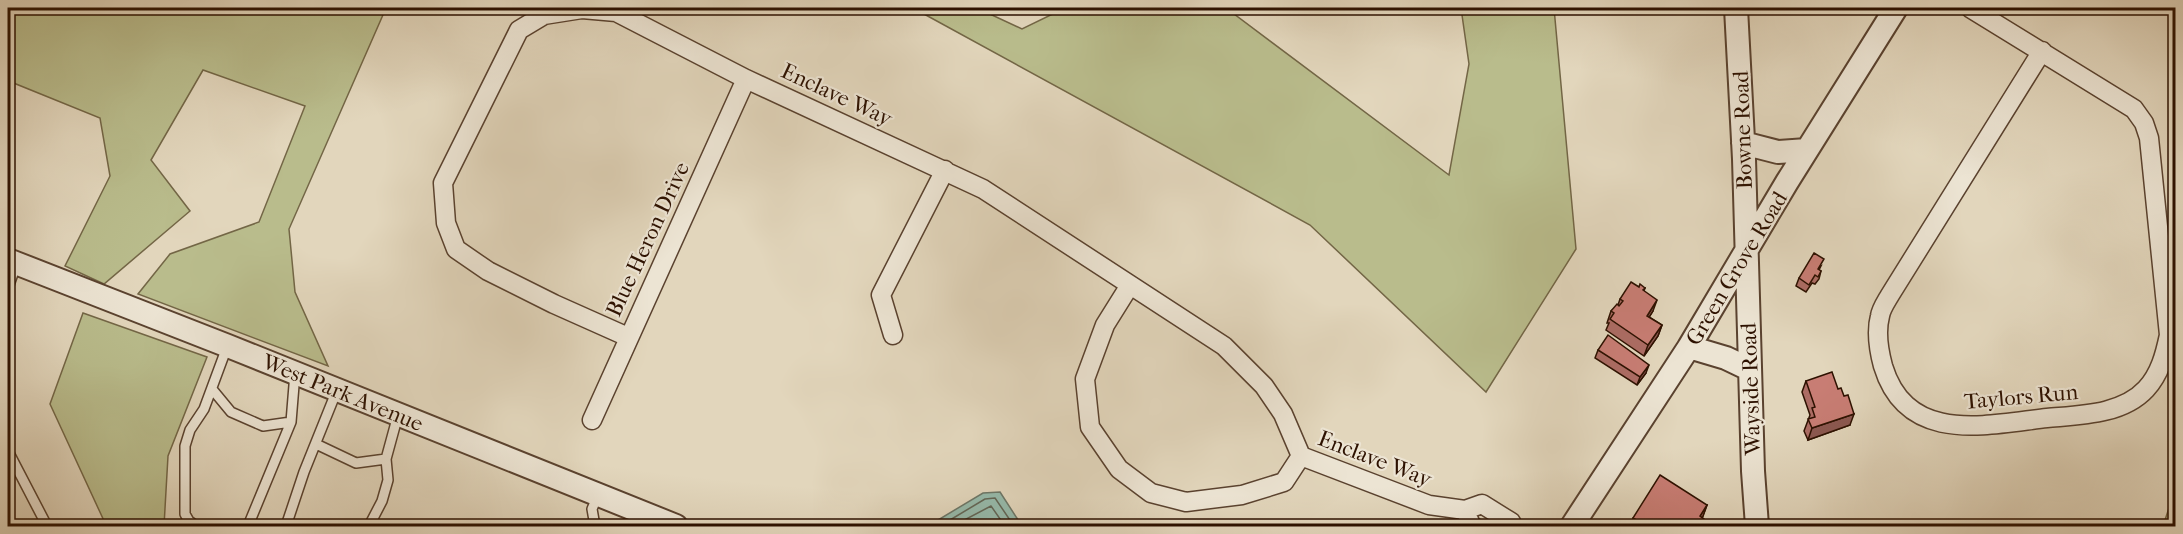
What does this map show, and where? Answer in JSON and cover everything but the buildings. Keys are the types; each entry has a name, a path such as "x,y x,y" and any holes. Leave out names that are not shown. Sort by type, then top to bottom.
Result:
{"street":[{"name":"Bowne Road","path":"1736,8 1746,252"},
{"name":"Green Grove Road","path":"1572,526 1689,346 1896,8"},
{"name":"Taylors Run","path":"1970,8 2042,51 2134,109 2144,123 2149,138 2169,335 2165,356 2145,390 2107,412 1964,427 1937,422 1921,415 1900,399 1887,380 1881,357 1880,315 1890,295 2042,51"},
{"name":"Enclave Way","path":"628,338 488,271 456,249 446,223 443,183 519,30 544,15 582,9 616,12 746,79 983,189 1224,346 1264,386 1283,414 1300,456 1429,506 1465,510 1482,504 1511,522 1513,526"},
{"name":"Blue Heron Drive","path":"592,420 746,79"},
{"path":"1743,143 1778,152 1807,150"},
{"path":"893,335 881,294 945,170"},
{"name":"Wayside Road","path":"1746,252 1757,526"},
{"name":"West Park Avenue","path":"12,262 676,526"},
{"path":"1130,285 1104,325 1085,379 1090,427 1119,469 1151,493 1186,502 1242,495 1284,482 1300,456"},
{"path":"1689,346 1726,358 1749,369"},
{"path":"1465,510 1473,526"}],"lane":[{"path":"8,288 12,262"},
{"path":"196,526 185,514 185,446 190,430 204,409 228,346"},
{"path":"248,526 291,422 295,373"},
{"path":"212,389 231,412 263,426 291,422"},
{"path":"286,526 337,390"},
{"path":"369,526 382,501 388,480 386,459 398,414"},
{"path":"316,444 356,463 386,459"},
{"path":"8,450 47,526"},
{"path":"595,526 592,509 598,495"}],"shaded area":[{"path":"8,8 386,8 289,229 295,292 328,366 138,294 170,254 259,222 305,106 203,70 151,160 190,211 104,284 65,266 110,176 100,118 11,82 8,85"},
{"path":"913,8 977,8 1022,29 1065,8 1226,8 1449,175 1469,64 1461,8 1554,8 1576,249 1486,392 1310,225"},
{"path":"83,313 207,357 168,456 164,526 104,526 105,523 50,404"},
{"path":"2175,490 2175,526 2163,526"}],"water":[{"path":"1000,492 1022,526 937,526 938,520 983,493"}]}
